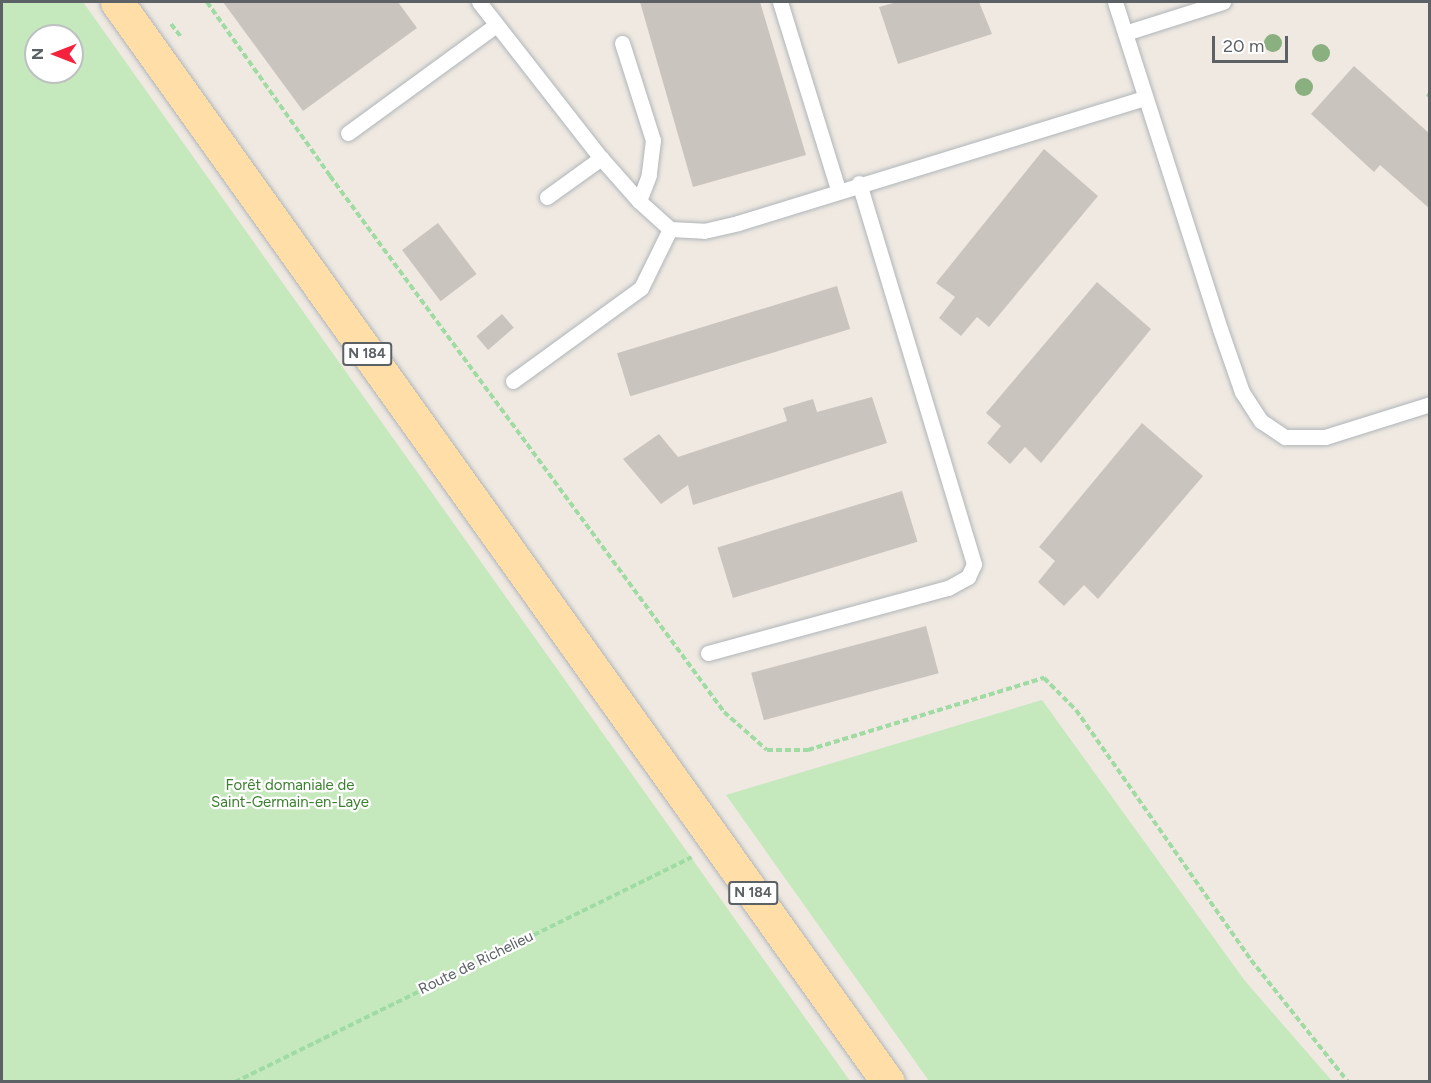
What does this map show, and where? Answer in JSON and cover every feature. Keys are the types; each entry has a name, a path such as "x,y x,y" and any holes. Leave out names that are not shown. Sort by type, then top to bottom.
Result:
{"main road":[{"name":"N 184","path":"117,2 888,1082"}],"lane":[{"path":"479,2 601,158 639,201 670,230 704,231 1145,98"},
{"path":"780,2 838,189"},
{"path":"1115,2 1242,392 1261,421 1285,437 1325,437 1430,404"},
{"path":"1125,33 1223,2"},
{"path":"348,133 496,25"},
{"path":"622,43 653,140 649,175 639,201"},
{"path":"547,197 601,158"},
{"path":"708,653 948,588 968,577 974,564 859,183"},
{"path":"513,381 641,288 670,230"}],"path":[{"path":"207,2 724,712 767,750 808,750 1044,678 1076,710 1251,960 1348,1082"},
{"name":"Route de Richelieu","path":"235,1082 718,844"}],"green space":[{"name":"Forêt domaniale de Saint-Germain-en-Laye","path":"2,2 83,2 850,1081 2,1081"},
{"path":"1042,700 1245,981 1332,1081 929,1081 726,795"}],"building":[{"path":"223,2 398,2 417,28 303,111"},
{"path":"640,2 760,2 806,155 693,187"},
{"path":"897,2 979,2 992,34 898,64 879,7"},
{"path":"1354,66 1430,134 1430,209 1380,165 1374,172 1311,114"},
{"path":"1044,149 1098,196 989,327 977,317 961,336 939,318 955,297 936,283"},
{"path":"438,223 477,274 441,301 402,250"},
{"path":"1097,282 1151,329 1041,463 1025,447 1010,464 987,443 1001,426 986,413"},
{"path":"837,286 850,329 630,396 617,353"},
{"path":"502,314 514,328 488,350 476,336"},
{"path":"872,397 887,443 693,505 688,485 661,504 623,459 659,434 678,457 787,421 783,408 813,399 817,412"},
{"path":"1142,423 1203,476 1098,599 1084,585 1064,606 1038,582 1055,561 1039,547"},
{"path":"902,491 917,542 733,598 717,547"},
{"path":"926,626 939,673 764,720 751,673"}]}
